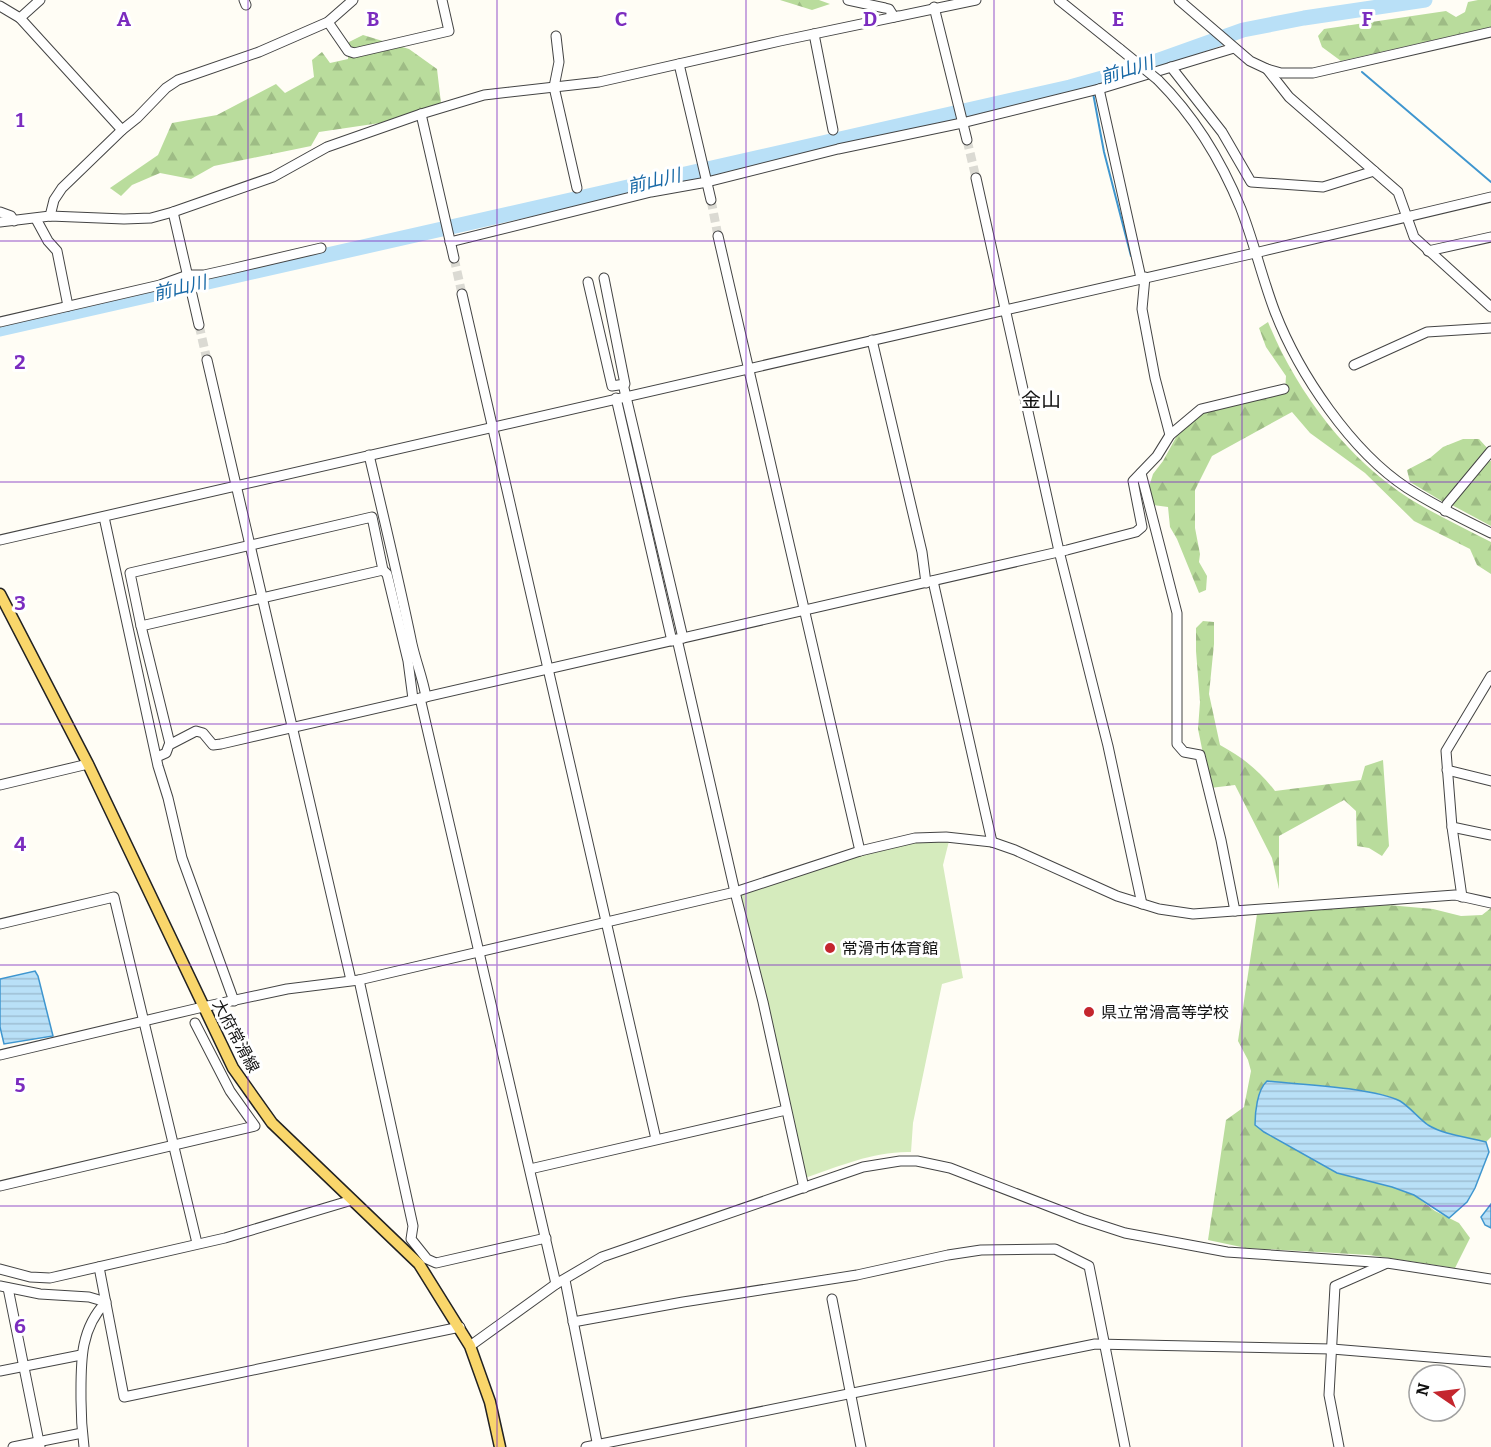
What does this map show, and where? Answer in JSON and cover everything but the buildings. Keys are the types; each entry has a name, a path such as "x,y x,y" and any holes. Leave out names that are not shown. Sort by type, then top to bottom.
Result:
{"main road":[{"name":"大府常滑線","path":"0,594 88,764 233,1068 272,1123 419,1264 470,1346 490,1402 500,1447"}],"street":[{"path":"20,18 40,0"},
{"path":"50,216 54,200 62,188 166,88 178,80 259,52 328,22 353,0"},
{"path":"328,22 348,51 354,52 449,31 442,0"},
{"path":"848,0 889,9 894,17 909,14"},
{"path":"0,222 50,216 151,218 273,177 327,147 484,95 599,82 934,7 976,0"},
{"path":"1059,0 1158,80 1187,112 1207,139 1241,210 1275,312 1290,346 1307,378 1348,433 1405,487 1445,511 1491,533"},
{"path":"1179,0 1250,61 1281,73 1313,73 1491,32"},
{"path":"0,6 20,18 122,130"},
{"path":"934,7 967,140"},
{"path":"814,34 833,130"},
{"path":"556,36 559,62 554,87 578,188"},
{"path":"449,240 1099,89 1231,46"},
{"path":"679,64 711,200"},
{"path":"1171,67 1222,132 1251,182 1323,187 1374,171"},
{"path":"1267,69 1289,97 1398,192 1414,237 1491,307"},
{"path":"1099,89 1143,278 1142,309 1155,378 1170,435"},
{"path":"421,114 454,258"},
{"path":"976,178 1059,550 1108,746 1142,904"},
{"path":"0,540 1491,197"},
{"path":"0,212 11,216 14,221"},
{"path":"173,212 199,325"},
{"path":"36,219 48,241 57,251 68,306"},
{"path":"718,236 860,851"},
{"path":"1428,251 1491,237"},
{"path":"0,322 321,248"},
{"path":"604,278 677,639 735,892 763,1002 804,1188"},
{"path":"588,282 612,386 624,384"},
{"path":"462,294 656,1139"},
{"path":"1354,365 1406,343 1419,334 1491,328"},
{"path":"872,340 992,843"},
{"path":"207,360 292,728 413,1226 411,1239 427,1259 436,1263 546,1239"},
{"path":"170,744 196,731 203,733 213,745 292,728 1059,550 1077,548 1141,529 1132,483 1166,445 1170,435 1201,409 1284,389"},
{"path":"616,398 677,639"},
{"path":"1445,511 1448,504 1491,451"},
{"path":"369,455 413,647 423,680 420,698"},
{"path":"1141,473 1177,613 1177,744 1184,752 1200,755 1221,840 1235,911"},
{"path":"104,517 157,757 182,858 234,1001"},
{"path":"157,757 166,753 170,744 150,657 146,650 130,573 372,517 383,570 387,574 420,698 546,1239 573,1322 598,1446"},
{"path":"141,626 383,570"},
{"path":"1462,897 1452,827 1446,750 1491,676"},
{"path":"0,785 88,764"},
{"path":"1447,770 1491,781"},
{"path":"1452,827 1491,835"},
{"path":"0,1055 287,989 355,980 735,892 860,851 921,838 946,837 992,843 1015,850 1117,896 1159,909 1193,914 1462,897 1491,903"},
{"path":"0,924 114,897 197,1243"},
{"path":"0,1186 255,1126 230,1091 195,1023"},
{"path":"530,1169 786,1110"},
{"path":"470,1346 560,1282 602,1257 875,1164 900,1161 917,1161 950,1168 1082,1220 1125,1233 1227,1252 1387,1263 1491,1279"},
{"path":"0,1269 41,1279 225,1238 352,1200"},
{"path":"573,1322 857,1275 948,1255 981,1250 1054,1249 1089,1266 1125,1447"},
{"path":"1339,1447 1329,1395 1335,1286 1387,1263"},
{"path":"99,1267 124,1397 460,1327"},
{"path":"39,1444 24,1366 4,1287 60,1296 89,1297 106,1302"},
{"path":"832,1299 861,1447"},
{"path":"84,1447 81,1355 94,1314 106,1302"},
{"path":"585,1447 1104,1344 1332,1349 1491,1362"},
{"path":"0,1371 81,1355"},
{"path":"13,1447 39,1444 82,1433"}],"green space":[{"path":"780,0 819,0 830,4 812,10"},
{"path":"1491,0 1491,27 1341,61 1322,47 1318,36 1324,29 1446,11 1456,17 1465,12 1468,2"},
{"path":"363,35 409,49 437,69 441,103 380,123 319,132 311,146 214,166 191,179 160,173 132,185 121,196 110,188 158,155 172,123 217,115 276,84 285,93 314,77 312,60 322,52 330,63 348,59 349,42"},
{"path":"1268,322 1293,373 1309,398 1345,444 1387,483 1410,499 1491,542 1491,574 1477,565 1470,549 1414,521 1365,473 1310,433 1292,412 1212,456 1195,490 1195,528 1200,554 1199,562 1207,576 1206,590 1199,593 1170,527 1168,507 1153,505 1149,487 1153,474 1180,430 1200,412 1285,392 1286,376 1266,347 1259,328"},
{"path":"1463,439 1479,439 1489,450 1445,503 1410,482 1407,470 1430,458 1443,447"},
{"path":"1491,461 1491,526 1450,504 1483,462"},
{"path":"1203,621 1214,622 1209,694 1220,745 1250,765 1275,791 1361,780 1365,766 1383,760 1389,846 1382,856 1369,848 1357,846 1356,811 1344,800 1279,836 1279,889 1272,858 1235,785 1210,788 1198,729 1200,702 1196,628"},
{"path":"918,840 949,841 943,865 963,978 942,984 913,1123 911,1152 870,1157 805,1178 740,895 896,844"},
{"path":"1388,905 1433,909 1461,916 1482,915 1491,908 1491,1137 1486,1142 1441,1131 1428,1125 1400,1101 1387,1096 1335,1087 1267,1081 1337,1173 1414,1195 1435,1211 1459,1223 1470,1238 1455,1268 1369,1255 1246,1248 1208,1240 1226,1120 1244,1107 1251,1071 1238,1041 1257,914"}],"water":[{"path":"35,971 53,1036 4,1044 0,1027 0,979"},
{"path":"1267,1081 1335,1087 1387,1096 1404,1103 1434,1128 1486,1142 1489,1152 1475,1188 1467,1202 1449,1218 1414,1195 1337,1173 1255,1125 1259,1096"},
{"path":"1491,1204 1491,1228 1485,1225 1481,1217"}],"waterway":[{"name":"前山川","path":"0,329 1070,87 1131,70 1243,30 1304,18 1425,0"},
{"name":"前山川","path":"1304,18 1309,22"},
{"name":"前山川","path":"1362,72 1491,182"},
{"path":"1093,93 1104,152 1131,256"}],"tunnel":[{"path":"967,140 976,178"},
{"path":"711,200 718,236"},
{"path":"454,258 462,294"},
{"path":"199,325 207,360"}],"place":[{"name":"常滑市体育館","path":"830,948"},
{"name":"県立常滑高等学校","path":"1089,1012"}],"district":[{"name":"金山","path":"1041,400"}]}
